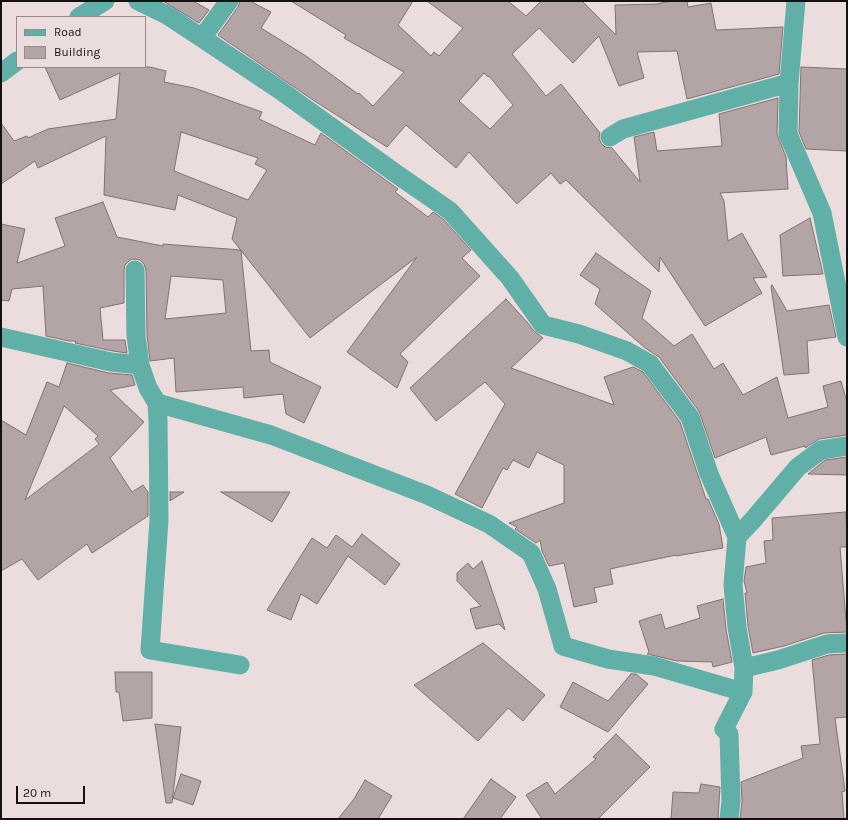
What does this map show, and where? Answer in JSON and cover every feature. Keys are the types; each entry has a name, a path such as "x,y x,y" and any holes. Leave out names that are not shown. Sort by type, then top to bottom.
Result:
{"street":[{"path":"81,16 105,1"},
{"path":"138,1 167,15 280,90 450,211 510,278 543,325 586,336 627,351 650,364 690,417 709,474 737,537 733,585 737,627 744,668 743,692 724,729 729,734 731,801 729,819"},
{"path":"202,38 229,1"},
{"path":"796,1 789,83 788,134 822,213 847,337"},
{"path":"1,74 16,62"},
{"path":"610,137 623,129 789,83"},
{"path":"135,270 136,336 140,365 148,388 157,404 159,520 150,650 240,665"},
{"path":"1,337 111,362 140,365"},
{"path":"157,404 271,435 427,495 489,524 531,553 547,590 563,646 608,659 654,666 743,692"},
{"path":"737,537 752,522 798,467 821,450 847,446"},
{"path":"744,668 778,660 827,644 847,643"}],"building":[{"path":"163,1 193,1 209,10 199,23"},
{"path":"240,1 250,1 271,12 261,28 306,56 358,94 359,93 373,106 404,72 344,38 346,35 291,1 413,1 398,25 431,56 434,52 439,56 463,28 427,1 508,1 526,16 541,1 582,1 616,35 615,5 656,4 672,1 687,1 688,7 711,3 716,30 783,27 779,74 687,99 677,51 637,52 644,78 619,86 599,36 573,63 539,28 512,54 546,96 561,84 600,133 599,138 601,143 605,147 612,148 640,182 634,137 654,132 657,151 722,146 719,114 778,98 777,134 786,157 788,189 720,193 724,201 728,241 742,233 767,277 753,278 762,293 705,326 660,257 659,272 566,180 560,184 551,173 517,204 469,152 456,168 406,125 387,147 316,102 218,35 238,7","holes":["484,73 488,77 489,76 513,105 490,129 459,101"]},
{"path":"150,67 166,71 164,82 194,88 262,112 259,119 315,145 321,133 398,189 395,192 428,217 433,212 443,219 471,250 462,258 480,276 400,354 408,362 397,388 347,352 417,257 310,338 232,239 237,218 178,195 175,210 104,195 106,136 38,168 35,161 1,184 1,123 14,141 27,136 28,138 48,129 116,119 120,73 60,100 45,68","holes":["181,132 258,158 255,164 267,170 248,200 174,171"]},
{"path":"801,67 847,69 847,151 806,149 799,132"},
{"path":"103,202 117,237 163,246 163,244 241,250 251,351 269,350 270,362 321,387 304,423 286,414 283,394 244,398 243,387 176,392 174,358 150,361 147,335 146,270 144,264 140,260 130,260 125,265 124,303 100,308 103,340 125,340 127,353 75,343 76,341 46,336 43,286 12,289 9,301 1,300 1,224 25,229 17,263 65,246 55,218","holes":["171,276 223,280 226,313 165,319"]},
{"path":"810,218 823,274 783,276 780,235"},
{"path":"596,253 651,291 642,318 674,346 692,334 714,369 723,363 743,395 777,377 788,418 828,407 823,386 841,381 847,402 847,435 819,439 805,448 805,446 771,455 766,437 715,458 699,411 659,357 645,348 595,304 600,289 580,275"},
{"path":"772,285 787,311 829,305 836,337 807,341 809,373 784,375"},
{"path":"506,299 534,331 543,338 511,368 614,405 604,377 633,367 643,372 680,422 706,499 708,499 719,524 723,548 676,555 610,569 613,584 594,588 597,602 574,607 564,563 549,566 542,551 540,540 536,543 515,529 517,527 509,523 564,503 564,465 537,452 529,468 513,460 507,470 503,468 482,508 455,494 505,404 485,382 436,421 410,388"},
{"path":"67,363 109,373 132,375 135,385 110,390 144,422 110,458 132,492 143,485 148,492 148,516 92,553 87,544 38,580 22,559 1,571 1,420 26,435 47,382 59,387","holes":["64,406 98,436 95,439 99,444 25,500"]},
{"path":"847,457 847,475 808,474 825,460"},
{"path":"170,492 184,492 170,501"},
{"path":"221,492 290,492 272,522"},
{"path":"846,512 847,547 840,547 847,632 824,633 784,646 753,653 748,626 745,593 747,593 744,581 746,567 766,563 764,541 773,540 772,518"},
{"path":"362,534 400,564 385,585 348,556 317,604 301,594 291,620 267,610 312,538 327,548 336,535 352,547"},
{"path":"482,561 505,630 499,624 476,629 470,609 481,606 457,581 457,573 468,563 473,569"},
{"path":"723,599 726,629 732,662 713,667 712,662 677,661 647,654 649,652 639,621 661,614 665,629 700,618 697,606"},
{"path":"483,643 545,695 523,721 508,708 478,741 414,685"},
{"path":"847,654 847,717 835,718 845,791 842,792 844,819 740,819 742,801 741,782 803,758 801,746 820,744 812,660 829,655"},
{"path":"115,672 152,672 152,718 123,721 119,692 116,692"},
{"path":"631,674 636,674 648,684 608,732 560,707 573,682 608,701"},
{"path":"155,724 181,727 172,803 166,803"},
{"path":"616,734 650,767 598,819 542,819 526,795 547,782 555,794 596,759 593,757"},
{"path":"181,774 201,781 193,805 173,798"},
{"path":"491,779 516,797 500,819 463,819"},
{"path":"365,780 392,796 378,819 338,819 354,799"},
{"path":"701,784 720,787 718,819 671,819 673,792 699,793"}]}
